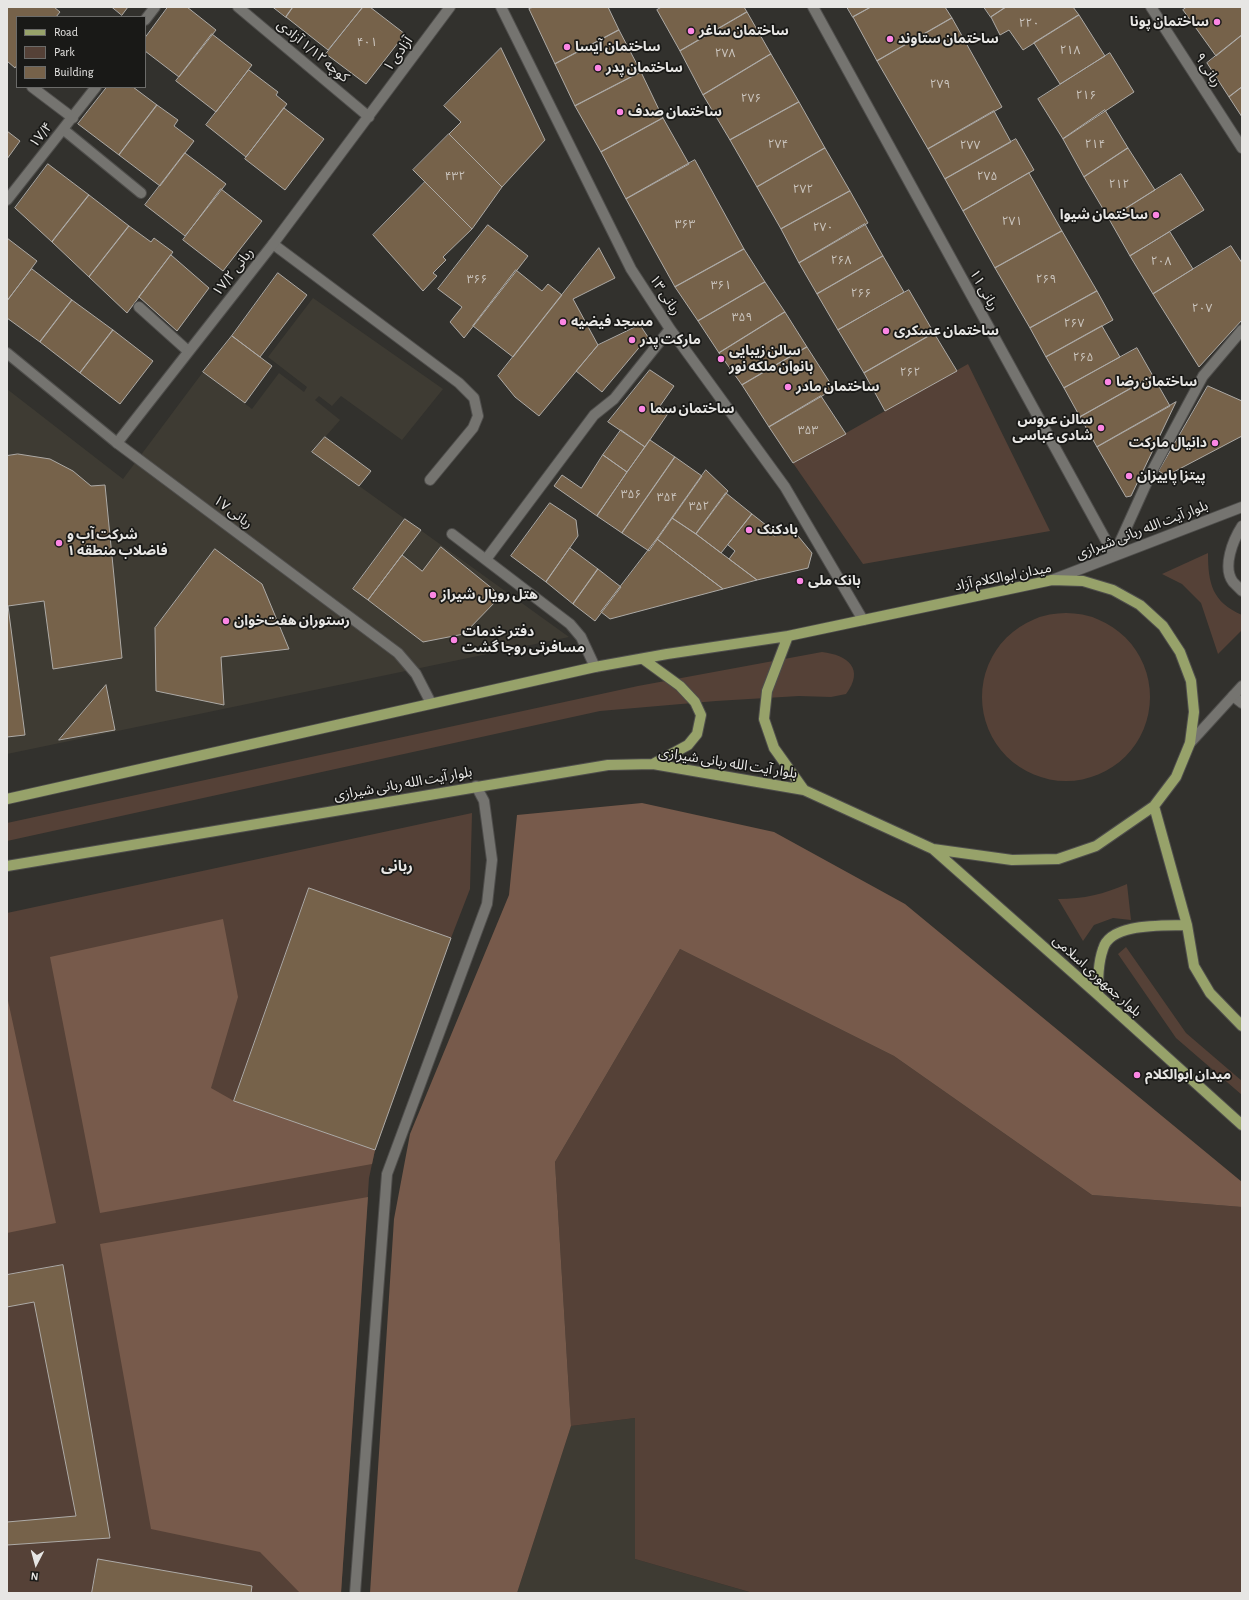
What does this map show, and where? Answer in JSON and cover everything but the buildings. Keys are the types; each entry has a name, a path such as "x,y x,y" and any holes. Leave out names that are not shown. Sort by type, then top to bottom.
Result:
{"main road":[{"name":"میدان ابوالکلام آزاد","path":"1052,580 1083,581 1113,590 1140,605 1162,626 1180,652 1191,681 1194,712 1190,743 1176,777 1154,806 1096,846 1058,859 1012,860 933,850 804,790 774,748 764,719 767,691 788,636 1052,580"},
{"path":"7,799 431,703 513,687 595,667 644,660 667,654 788,636"},
{"path":"644,660 680,686 695,702 701,715 697,734 688,745 653,764"},
{"name":"بلوار آیت الله ربانی شیرازی","path":"7,866 608,765 653,764 804,790"},
{"path":"1154,806 1187,925 1194,966 1210,993 1242,1026"},
{"name":"بلوار جمهوری اسلامی","path":"933,850 1098,995 1242,1125"},
{"path":"1098,995 1103,947 1115,934 1138,927 1187,925"}],"street":[{"path":"146,19 155,7"},
{"name":"کوچه ۱/۱۲ آزادی","path":"238,7 369,117"},
{"name":"ربانی ۱۳","path":"501,7 631,269 670,329 785,487 863,620"},
{"name":"ربانی ۱۱","path":"813,7 1114,555"},
{"name":"ربانی ۹","path":"1151,7 1242,148"},
{"name":"آزادی ۱","path":"369,117 448,8"},
{"path":"33,88 73,118"},
{"name":"۱۷/۴","path":"7,200 64,130 95,88"},
{"name":"ربانی ۱۷/۲","path":"118,443 188,351 273,244 369,117"},
{"path":"64,130 141,193"},
{"path":"273,244 459,383 474,398 478,416 473,428 430,480"},
{"path":"139,307 188,351"},
{"path":"487,558 594,415 614,399 670,329"},
{"path":"1114,555 1152,471 1203,376 1242,330"},
{"name":"ربانی ۱۷","path":"7,353 118,443 398,653 416,674 431,703"},
{"name":"بلوار آیت الله ربانی شیرازی","path":"1052,580 1242,507"},
{"path":"1242,526 1231,545 1228,563 1232,581 1242,591"},
{"path":"452,534 487,558 570,624 581,637 595,667"},
{"path":"1190,743 1242,686"},
{"path":"1233,696 1242,703"},
{"path":"355,1593 388,1174 487,904 492,860 484,801 476,786"}],"shaded area":[{"path":"313,298 443,389 402,440 341,396 332,406 319,396 315,400 340,420 312,452 569,637 7,754 7,389 123,479 203,372 252,409 279,373 304,392 307,387 268,357"},
{"path":"642,803 774,832 905,904 1242,1182 1242,1207 1092,1195 894,1056 680,949 555,1162 571,1426 517,1593 370,1593 394,1219 410,1134 509,895 517,815"},
{"path":"223,919 238,997 211,1088 234,1101 375,1150 372,1164 100,1213 50,957"},
{"path":"7,996 56,1223 7,1233"},
{"path":"368,1197 341,1593 300,1593 260,1552 151,1529 100,1244"},
{"path":"635,1418 635,1559 753,1593 517,1593 571,1426"}],"green space":[{"path":"968,364 1050,531 863,564 793,463"},
{"path":"1208,553 1209,574 1218,598 1232,610 1242,615 1242,630 1218,654 1201,603 1182,584 1162,574"},
{"path":"1058,613 1074,613 1091,616 1098,619 1113,627 1126,637 1136,650 1147,672 1150,697 1147,722 1136,744 1126,757 1113,767 1091,778 1074,781 1058,781 1041,778 1026,771 1012,762 1001,751 985,722 982,705 982,689 985,672 992,657 1001,643 1012,632 1041,616"},
{"path":"822,652 839,656 851,665 854,671 854,677 846,694 831,697 799,696 716,701 600,711 7,841 7,823 638,686"},
{"path":"472,813 470,889 375,1150 369,1178 341,1593 7,1593 7,913"},
{"path":"1127,884 1131,920 1113,918 1094,925 1083,941 1058,899 1094,895 1110,891"},
{"path":"1126,947 1186,1033 1242,1081 1242,1095 1176,1038 1118,954"},
{"path":"680,949 894,1056 1092,1195 1242,1207 1242,1593 753,1593 635,1559 635,1418 571,1426 555,1162"}],"place":[{"name":"ساختمان پونا","path":"1217,22"},
{"name":"ساختمان ساغر","path":"691,31"},
{"name":"ساختمان ستاوند","path":"890,39"},
{"name":"ساختمان آیسا","path":"567,47"},
{"name":"ساختمان پدر","path":"598,68"},
{"name":"ساختمان صدف","path":"620,112"},
{"name":"ساختمان شیوا","path":"1156,215"},
{"name":"مسجد فیضیه","path":"563,322"},
{"name":"ساختمان عسکری","path":"886,331"},
{"name":"مارکت پدر","path":"632,340"},
{"name":"سالن زیبایی بانوان ملکه نور","path":"721,359"},
{"name":"ساختمان رضا","path":"1108,382"},
{"name":"ساختمان مادر","path":"788,387"},
{"name":"ساختمان سما","path":"642,409"},
{"name":"سالن عروس شادی عباسی","path":"1101,428"},
{"name":"دانیال مارکت","path":"1215,443"},
{"name":"پیتزا پاییزان","path":"1129,476"},
{"name":"بادکنک","path":"749,530"},
{"name":"شرکت آب و فاضلاب منطقه ۱","path":"59,543"},
{"name":"بانک ملی","path":"800,581"},
{"name":"هتل رویال شیراز","path":"433,595"},
{"name":"رستوران هفت‌خوان","path":"226,621"},
{"name":"دفتر خدمات مسافرتی روجا گشت","path":"454,640"},
{"name":"میدان ابوالکلام","path":"1137,1075"}],"district":[{"name":"ربانی","path":"397,866"}]}
